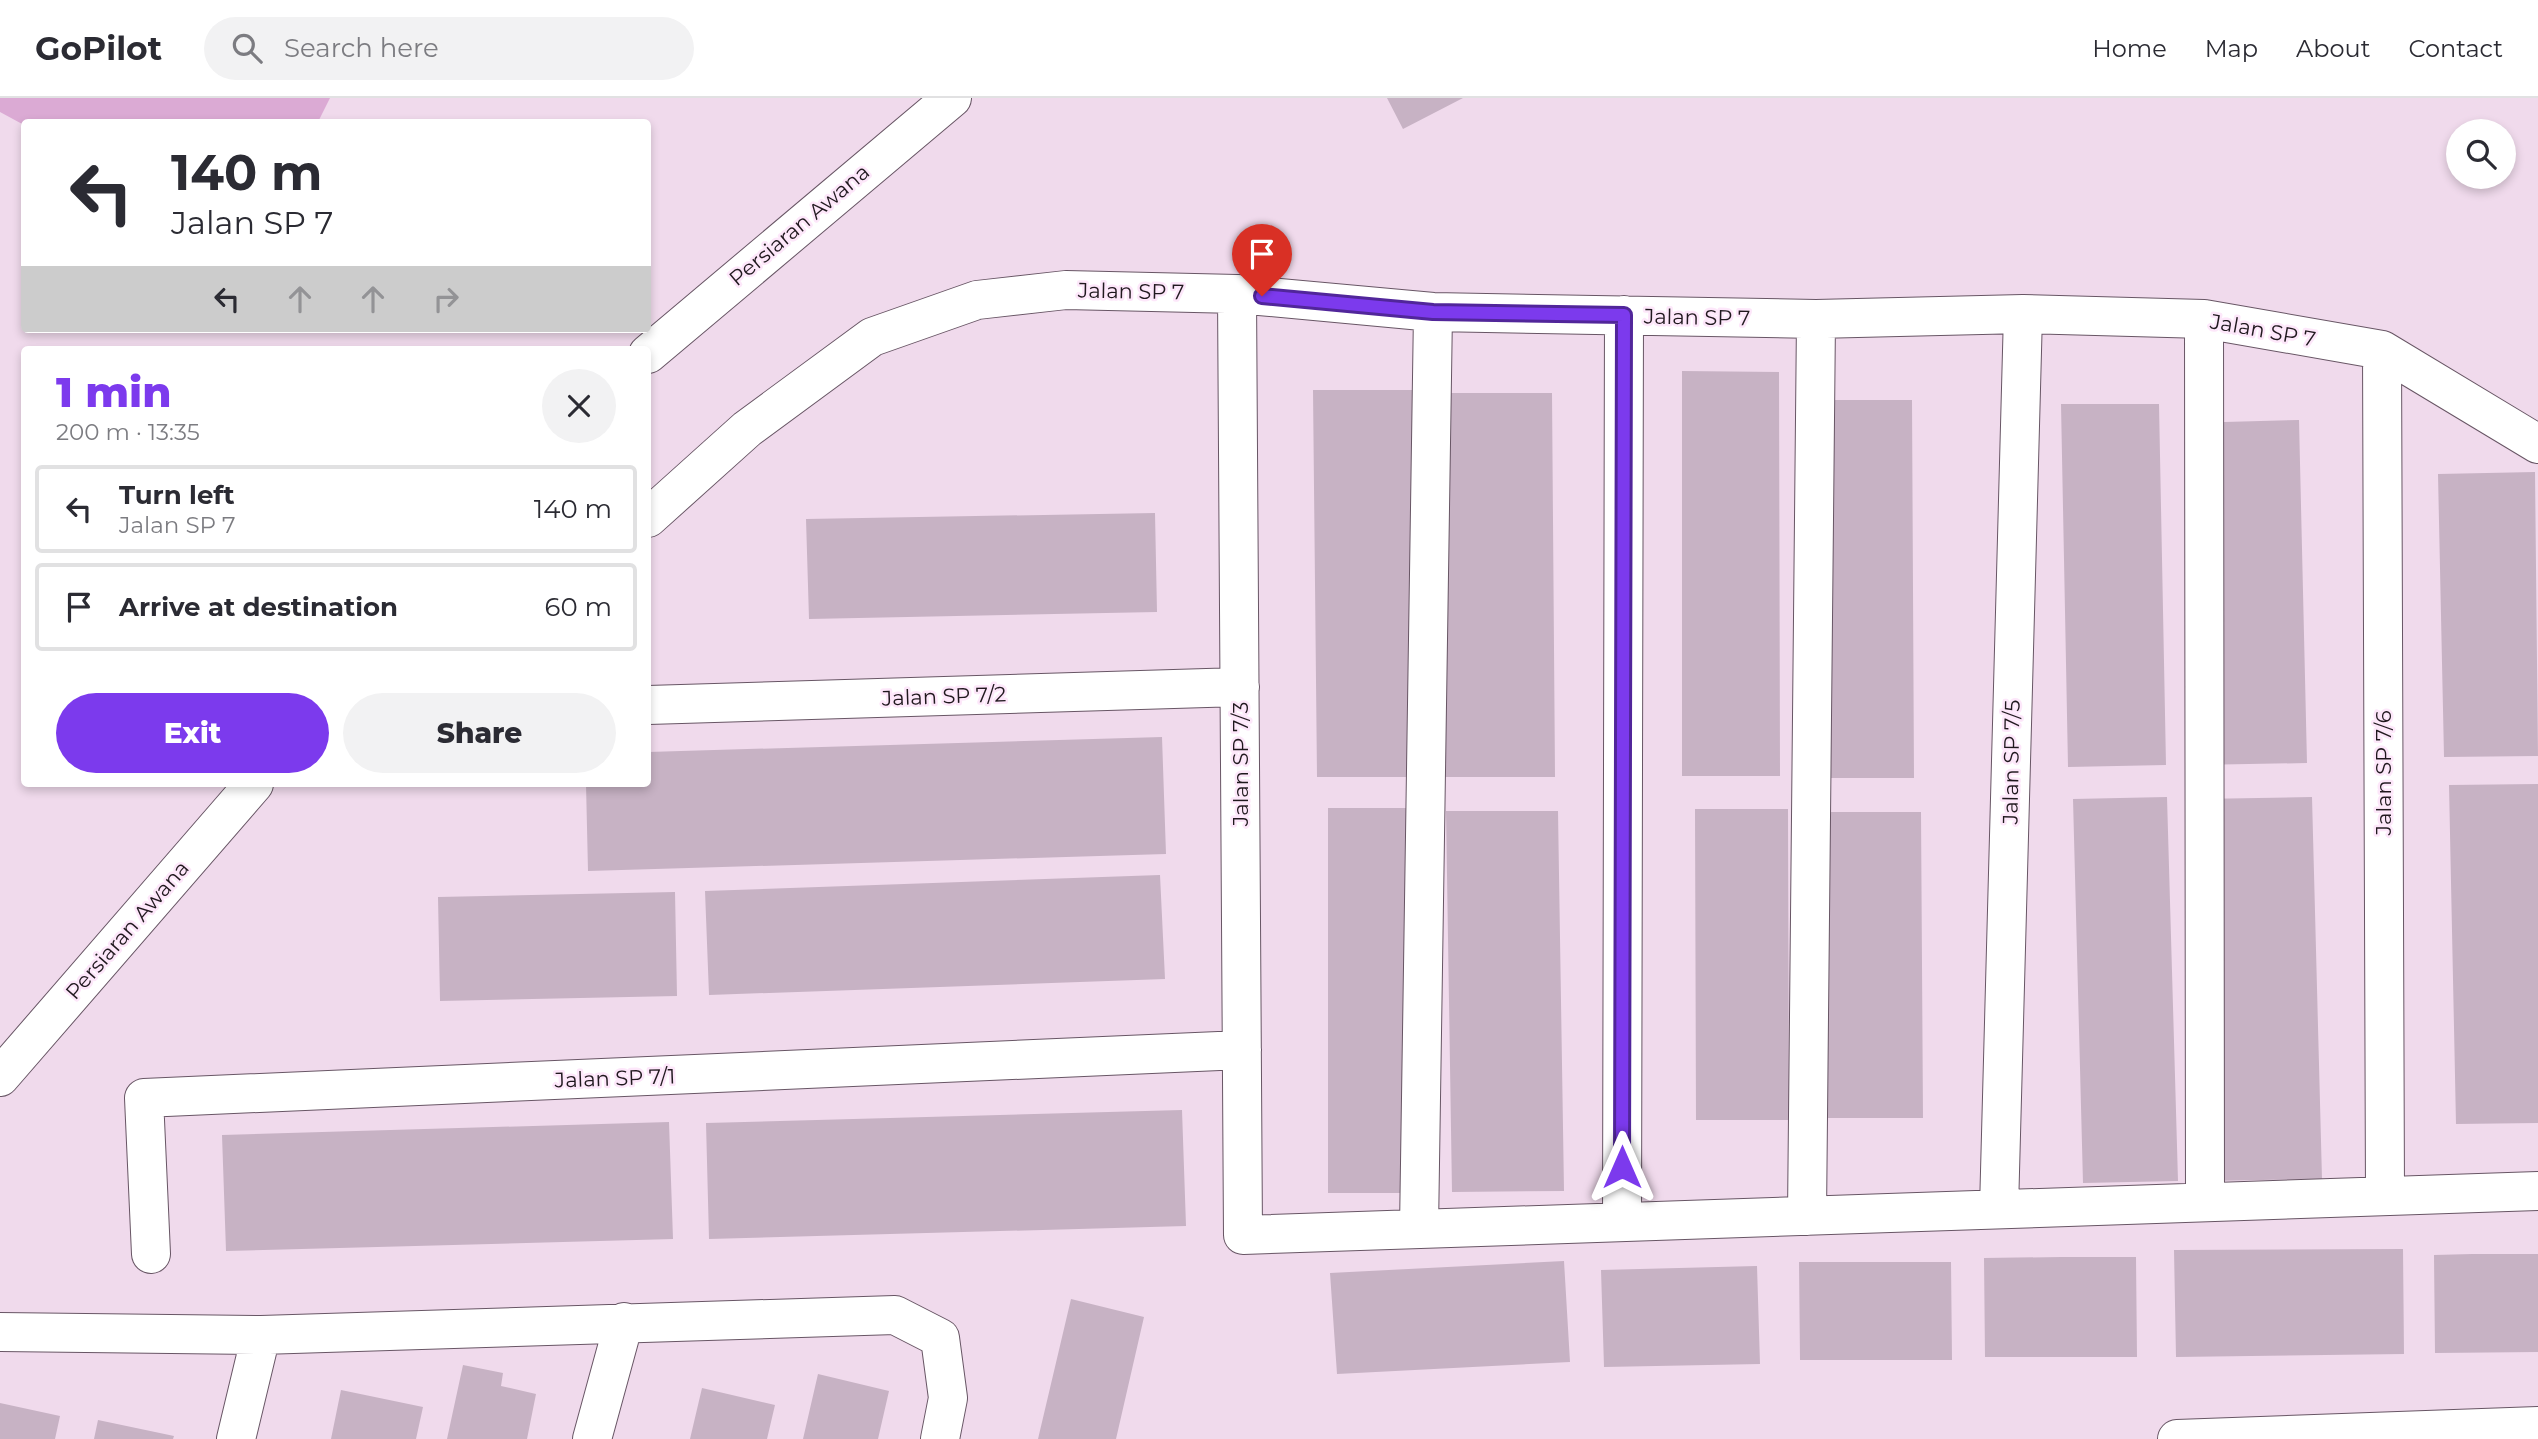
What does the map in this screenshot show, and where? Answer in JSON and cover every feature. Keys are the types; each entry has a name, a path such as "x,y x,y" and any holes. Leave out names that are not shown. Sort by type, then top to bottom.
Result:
{"street":[{"name":"Persiaran Awana","path":"651,351 934,102"},
{"name":"Jalan SP 7","path":"651,514 747,429 872,337 977,300 1066,290 1237,294 1433,312 1816,319 2023,314 2204,319 2382,350 2538,444"},
{"name":"Jalan SP 7/3","path":"1237,294 1243,1235 1419,1229"},
{"path":"1433,312 1419,1229 2538,1191"},
{"name":"Jalan SP 7/5","path":"1999,1209 2023,314"},
{"path":"1622,1222 1624,315"},
{"path":"1807,1216 1816,319"},
{"path":"2204,319 2205,1202"},
{"name":"Jalan SP 7/6","path":"2382,350 2385,1196"},
{"name":"Jalan SP 7/2","path":"651,705 1240,687"},
{"name":"Persiaran Awana","path":"0,1077 251,787"},
{"name":"Jalan SP 7/1","path":"151,1254 144,1098 1242,1050"},
{"path":"0,1332 261,1335 895,1315 940,1338 948,1398 940,1439"},
{"path":"592,1439 624,1322"},
{"path":"236,1439 261,1335"},
{"path":"2177,1439 2538,1426"}],"shaded area":[{"path":"0,98 330,98 320,119 21,119 21,123 0,112"}],"building":[{"path":"1387,98 1463,98 1403,129"},
{"path":"1682,371 1779,372 1780,776 1682,776"},
{"path":"1313,390 1414,390 1417,777 1317,777"},
{"path":"1439,393 1552,393 1555,777 1443,777"},
{"path":"1812,400 1912,400 1914,778 1814,778"},
{"path":"2061,404 2159,404 2166,765 2068,767"},
{"path":"2299,420 2307,763 2196,765 2188,423"},
{"path":"2535,472 2538,756 2444,757 2438,474"},
{"path":"1155,513 1157,612 809,619 806,519"},
{"path":"1162,737 1166,854 588,871 586,787 651,787 651,752"},
{"path":"2538,784 2538,1123 2456,1124 2449,785"},
{"path":"2167,797 2178,1181 2083,1183 2073,799"},
{"path":"2312,797 2322,1179 2209,1181 2200,799"},
{"path":"1328,808 1427,808 1427,1193 1328,1193"},
{"path":"1695,809 1788,809 1789,1120 1696,1120"},
{"path":"1446,811 1558,811 1564,1191 1452,1192"},
{"path":"1823,812 1921,812 1923,1118 1825,1118"},
{"path":"1160,875 1165,979 709,995 705,891"},
{"path":"675,892 677,996 440,1001 438,897"},
{"path":"1182,1110 1186,1226 709,1239 706,1123"},
{"path":"669,1122 673,1239 226,1251 222,1135"},
{"path":"2403,1249 2404,1354 2176,1357 2174,1250"},
{"path":"2538,1254 2538,1352 2435,1353 2434,1255"},
{"path":"2136,1257 2137,1357 1985,1357 1984,1258"},
{"path":"1564,1261 1570,1362 1337,1374 1330,1273"},
{"path":"1799,1262 1951,1262 1952,1360 1800,1360"},
{"path":"1757,1266 1760,1364 1604,1367 1601,1270"},
{"path":"1071,1299 1144,1317 1116,1439 1038,1439"},
{"path":"463,1365 503,1373 501,1386 536,1394 527,1439 447,1439"},
{"path":"818,1374 889,1391 878,1439 803,1439"},
{"path":"702,1388 775,1405 767,1439 690,1439"},
{"path":"341,1390 423,1407 416,1439 331,1439"},
{"path":"0,1403 60,1416 55,1439 0,1439"},
{"path":"98,1420 174,1436 173,1439 94,1439"}],"route":[{"path":"1262,296 1433,312 1624,315 1622,1167"}]}
